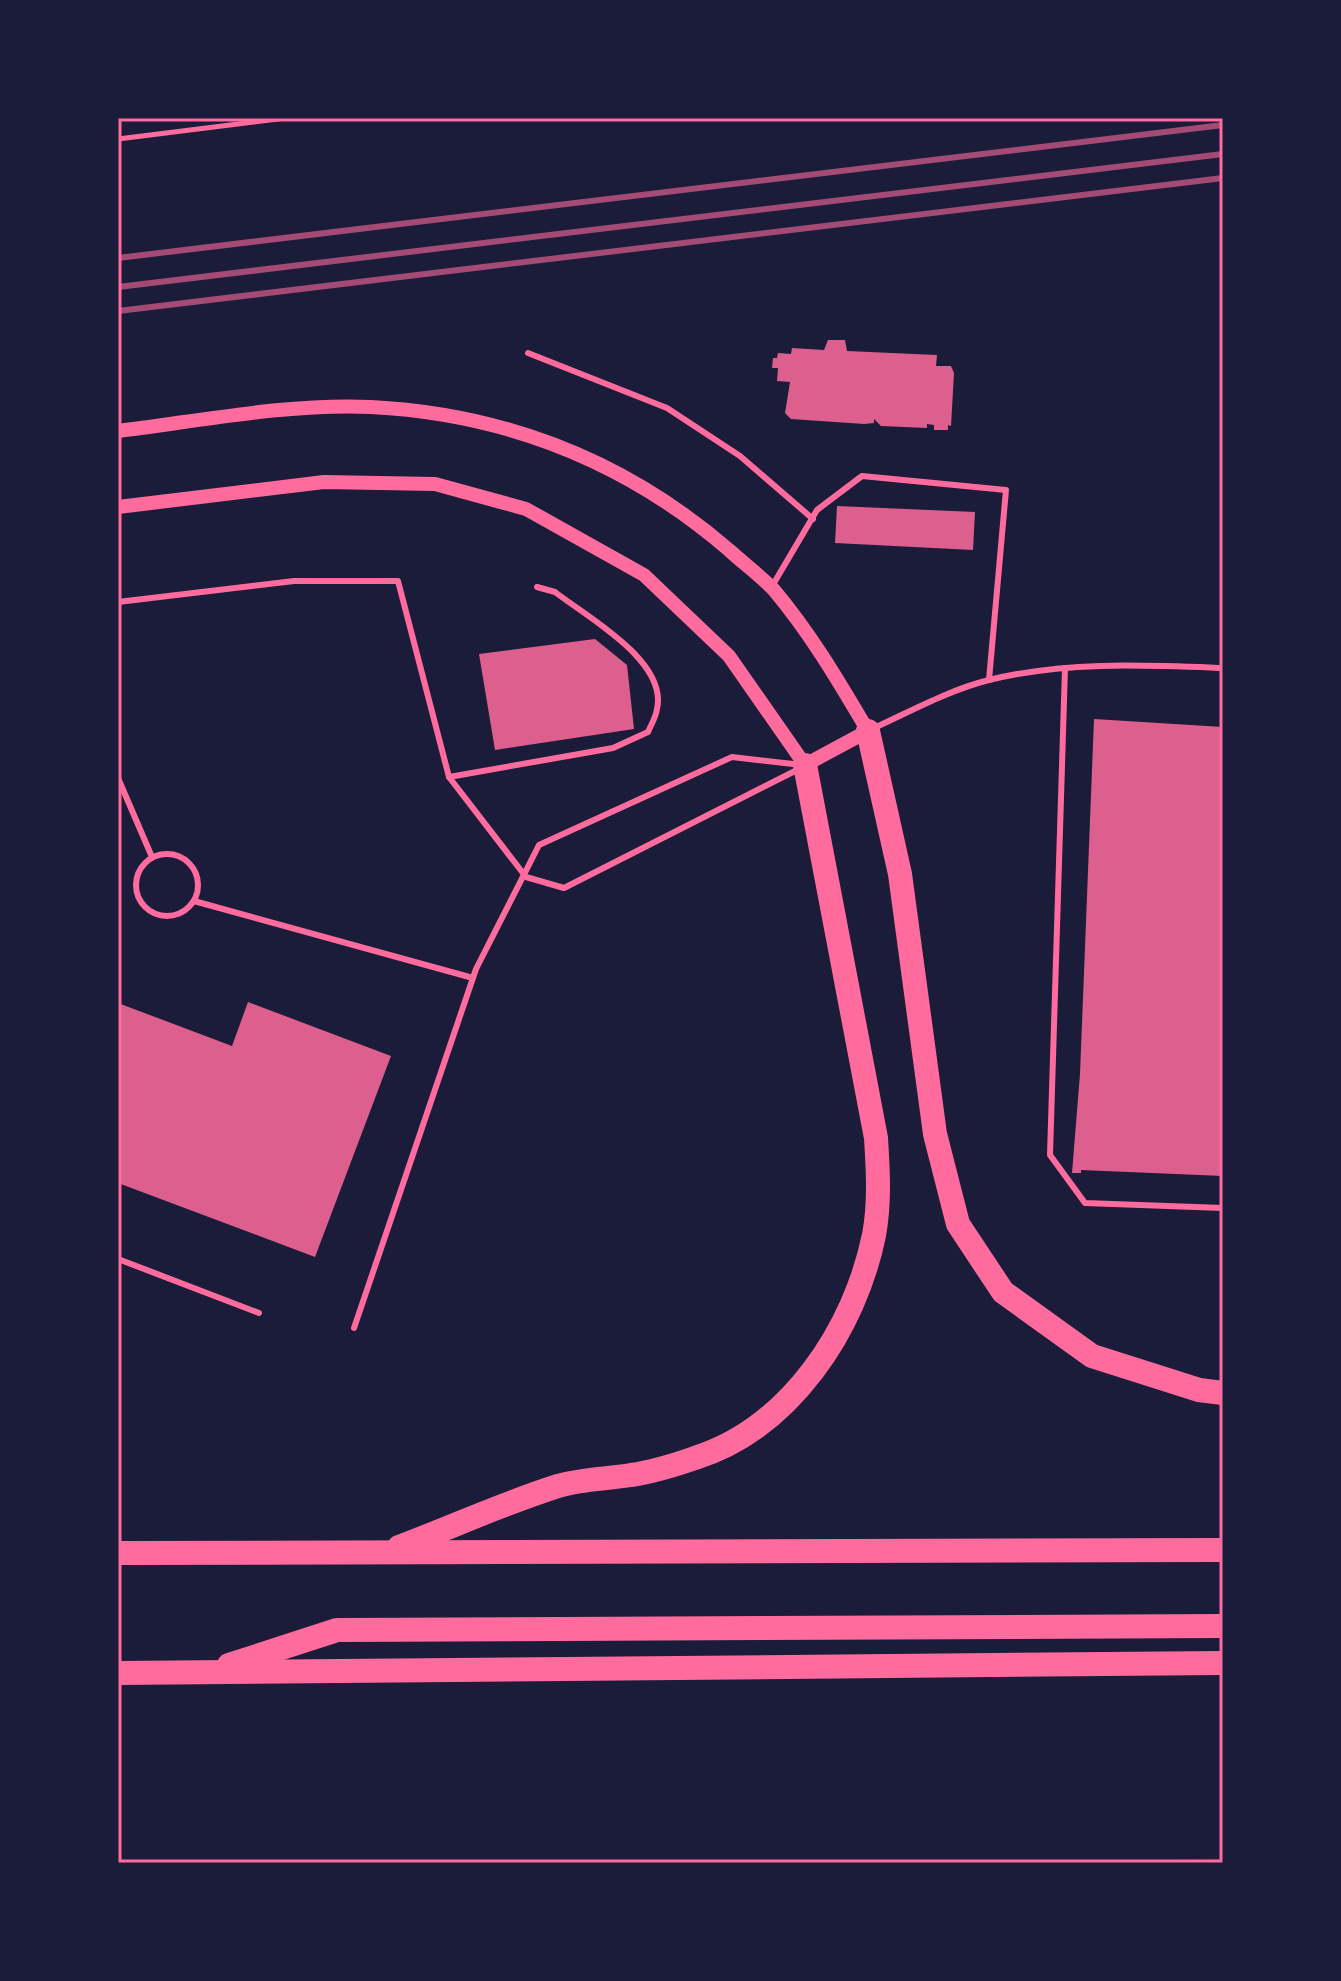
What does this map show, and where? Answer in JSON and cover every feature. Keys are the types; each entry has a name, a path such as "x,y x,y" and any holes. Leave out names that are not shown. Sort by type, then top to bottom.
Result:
{"highway":[{"path":"868,731 900,874 935,1134 958,1224 1003,1292 1092,1356 1199,1390 1223,1393"},
{"path":"386,1553 561,1485 635,1475 699,1457 758,1428 795,1394 825,1353 856,1296 874,1235 879,1187 876,1138 805,765"},
{"path":"118,1553 1223,1550"},
{"path":"208,1672 337,1630 1223,1626"},
{"path":"118,1673 1223,1663"}],"street":[{"path":"118,431 270,413 368,407 444,414 527,432 605,466 686,513 771,588 815,642 868,731 805,765 729,656 644,575 526,509 435,484 324,482 118,507"}],"lane":[{"path":"528,353 667,408 740,456 813,519"},
{"path":"771,588 817,510 862,476 1006,490 989,680"},
{"path":"118,602 294,581 398,581 449,777 526,877 564,888 805,765"},
{"path":"449,777 613,748 648,732 658,706 653,677 643,660 555,592 537,587"},
{"path":"868,731 949,693 989,680 1065,668 1122,664 1223,668"},
{"path":"1065,668 1050,1155 1085,1203 1223,1208"},
{"path":"354,1328 473,978 526,877 539,845 732,757 805,765"},
{"path":"118,778 152,857"},
{"path":"172,854 190,863 198,881 194,901 188,909 169,916 149,910 137,893 136,883 144,864 152,857 172,854"},
{"path":"194,901 473,978"},
{"path":"118,1259 259,1313"}],"path":[{"path":"118,139 286,118"}],"shaded area":[{"path":"1223,1857 1223,1863 1063,1863"}],"building":[{"path":"828,340 845,340 847,351 937,355 936,366 951,366 954,373 951,426 948,425 948,430 934,430 934,425 927,424 927,428 881,426 874,419 874,423 864,424 791,419 785,413 790,382 777,381 778,368 772,368 773,358 777,358 778,353 791,354 792,348 824,350"},
{"path":"837,506 975,512 973,550 835,543"},
{"path":"595,639 627,665 634,729 495,750 479,654"},
{"path":"1094,719 1223,727 1223,1176 1081,1170 1081,1173 1072,1173 1080,1074"},
{"path":"248,1002 391,1056 315,1257 118,1183 118,1003 232,1046"}],"railway":[{"path":"118,258 1223,125"},
{"path":"118,287 1223,154"},
{"path":"118,311 1223,178"}]}
